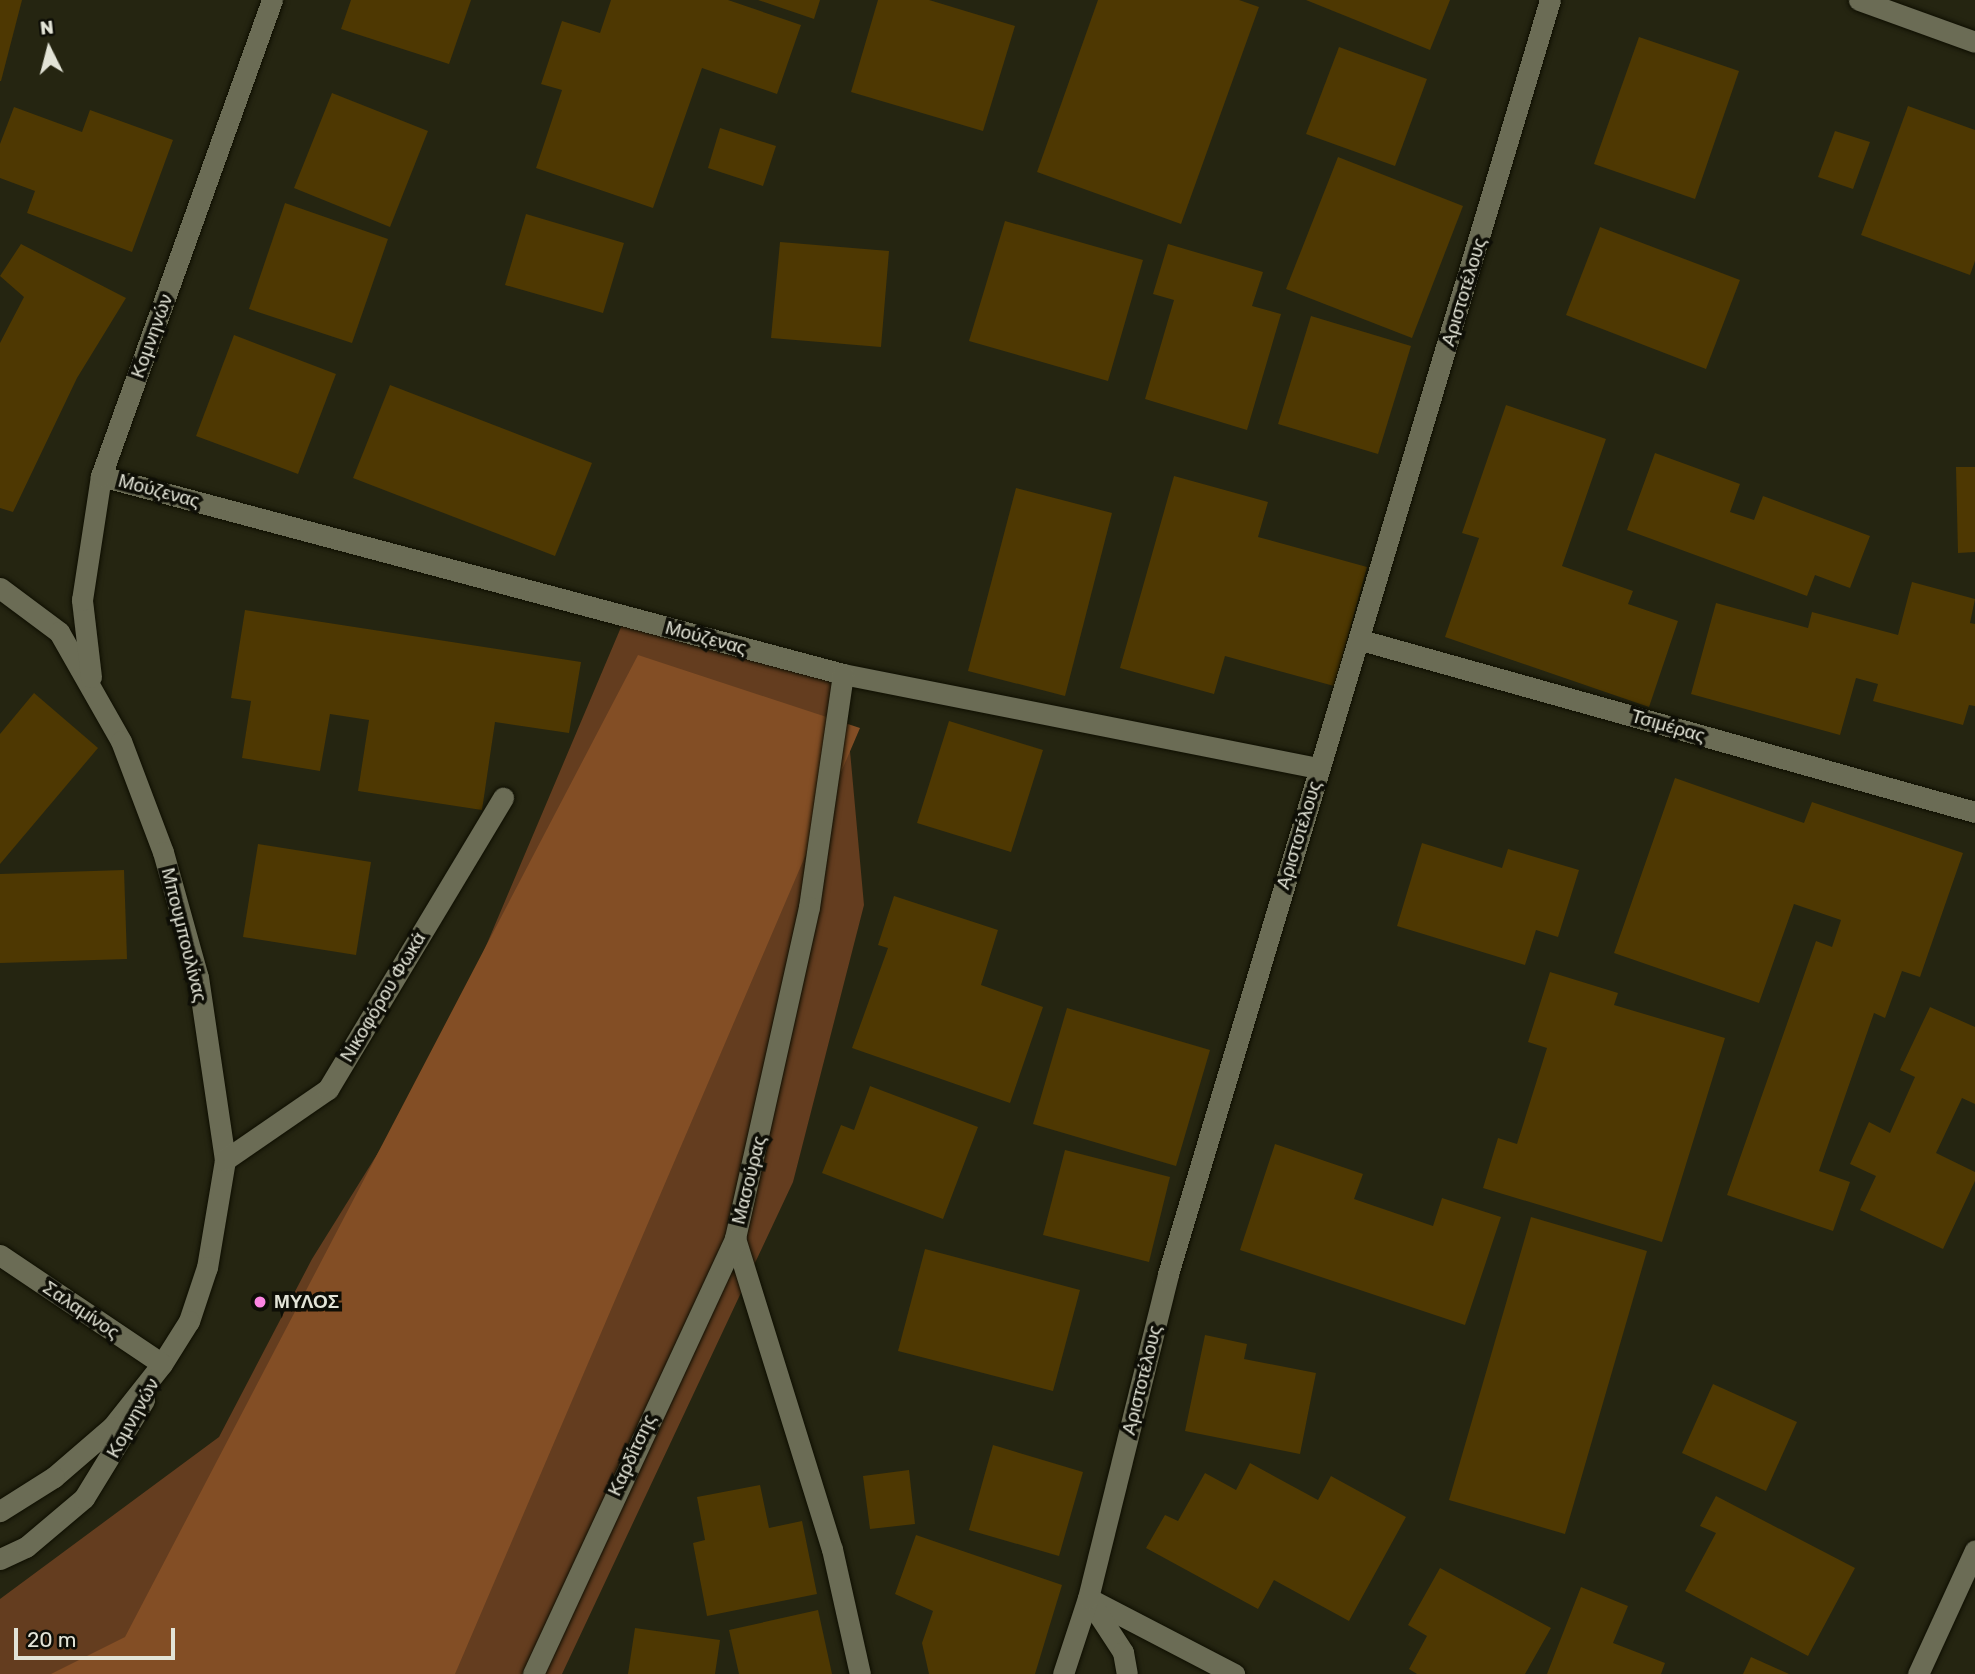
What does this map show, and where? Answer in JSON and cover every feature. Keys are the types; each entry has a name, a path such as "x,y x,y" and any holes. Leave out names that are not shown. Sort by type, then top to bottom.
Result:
{"street":[{"name":"Κομνηνών","path":"92,682 82,600 102,476 272,0"},
{"name":"Αριστοτέλους","path":"1063,1674 1088,1598 1168,1274 1319,768 1361,640 1550,0"},
{"path":"1859,0 1975,42"},
{"name":"Μούζενας","path":"102,476 843,674 1319,768"},
{"name":"Μπουμπουλίνας","path":"0,588 59,632 92,682 121,741 185,928 225,1160 207,1267 189,1321 162,1364"},
{"name":"Τσιμέρας","path":"1361,640 1975,812"},
{"name":"Μασούρας","path":"843,674 809,907 735,1238 832,1549 860,1674"},
{"name":"Νικοφόρου Φωκά","path":"225,1160 328,1089 503,798"},
{"name":"Καρδίτσης","path":"533,1674 735,1238"},
{"name":"Σαλαμίνος","path":"0,1255 162,1364"},
{"name":"Κομνηνών","path":"0,1511 54,1477 111,1427 162,1364"},
{"name":"Κομνηνών","path":"0,1559 26,1547 84,1498 126,1437 162,1364"},
{"path":"1918,1674 1975,1550"},
{"path":"1088,1598 1123,1652 1128,1674"},
{"path":"1088,1598 1234,1674"}],"shaded area":[{"path":"627,613 843,674 864,905 793,1182 562,1674 0,1674 0,1599 219,1437 312,1259 442,1050"},
{"path":"638,655 860,728 455,1674 51,1674 125,1637"}],"building":[{"path":"0,0 22,0 1,81 0,81"},
{"path":"351,0 471,0 449,64 341,29"},
{"path":"611,0 728,0 801,25 777,94 702,68 653,208 536,168 562,90 541,84 562,21 600,33"},
{"path":"758,0 820,0 814,19"},
{"path":"878,0 929,0 1015,26 983,131 851,92"},
{"path":"1098,0 1239,0 1259,7 1181,224 1037,172"},
{"path":"1306,0 1450,0 1430,50"},
{"path":"1639,37 1739,71 1695,199 1594,164"},
{"path":"1339,47 1427,79 1395,166 1306,134"},
{"path":"332,93 428,131 390,227 294,188"},
{"path":"1908,106 1975,130 1975,261 1970,275 1861,235"},
{"path":"14,107 82,132 90,110 173,140 132,252 27,213 35,191 0,178 0,144"},
{"path":"720,128 776,146 763,186 708,168"},
{"path":"1835,131 1870,142 1853,189 1818,177"},
{"path":"1338,157 1463,206 1412,338 1286,289"},
{"path":"285,203 388,239 352,343 249,309"},
{"path":"526,214 624,243 603,313 505,285"},
{"path":"1005,221 1143,260 1108,381 969,341"},
{"path":"1600,227 1740,280 1706,369 1566,315"},
{"path":"780,242 889,251 881,347 771,338"},
{"path":"21,244 126,298 77,378 13,512 0,508 0,343 24,297 0,276"},
{"path":"1168,244 1263,272 1252,306 1281,314 1247,430 1145,399 1174,300 1153,294"},
{"path":"1311,316 1411,346 1378,454 1278,424"},
{"path":"234,335 336,374 298,474 196,436"},
{"path":"390,385 592,463 555,556 353,478"},
{"path":"1506,405 1606,439 1562,566 1633,591 1628,604 1678,621 1649,707 1445,637 1479,538 1462,533"},
{"path":"1655,453 1740,484 1730,512 1754,520 1763,496 1870,536 1850,588 1815,575 1807,596 1627,530"},
{"path":"1956,467 1975,467 1975,552 1958,553"},
{"path":"1174,476 1268,502 1258,537 1367,567 1334,686 1225,656 1214,694 1120,668"},
{"path":"1016,488 1112,513 1065,696 968,671"},
{"path":"1912,582 1975,599 1970,623 1975,624 1975,706 1969,705 1963,725 1873,701 1878,684 1856,678 1840,735 1691,694 1716,603 1808,628 1812,612 1898,635"},
{"path":"245,610 581,662 569,733 495,722 482,810 358,791 369,720 330,714 320,771 242,758 251,701 231,698"},
{"path":"34,693 98,748 0,864 0,734"},
{"path":"949,721 1043,750 1011,852 917,823"},
{"path":"1675,778 1804,823 1812,802 1963,853 1920,977 1902,971 1885,1018 1874,1013 1819,1171 1850,1182 1833,1231 1727,1195 1816,941 1832,947 1841,920 1794,904 1759,1003 1614,953"},
{"path":"1422,843 1502,868 1508,849 1579,870 1558,937 1536,930 1525,965 1397,926"},
{"path":"258,844 371,862 356,955 243,937"},
{"path":"124,870 127,959 0,963 0,874"},
{"path":"894,896 998,930 981,985 1043,1007 1010,1103 852,1048 888,948 878,945"},
{"path":"1550,972 1618,993 1614,1005 1725,1038 1662,1242 1483,1188 1498,1138 1517,1144 1547,1048 1528,1042"},
{"path":"1930,1007 1975,1027 1975,1104 1962,1098 1936,1153 1975,1172 1975,1181 1943,1249 1860,1210 1876,1176 1850,1164 1869,1122 1890,1133 1915,1077 1900,1070"},
{"path":"1067,1008 1210,1050 1176,1166 1033,1124"},
{"path":"870,1086 978,1127 943,1219 822,1173 841,1125 854,1130"},
{"path":"1275,1144 1363,1174 1354,1199 1433,1226 1442,1198 1501,1217 1465,1325 1240,1250"},
{"path":"1065,1150 1170,1177 1149,1262 1043,1235"},
{"path":"1531,1217 1647,1251 1565,1534 1449,1500"},
{"path":"925,1249 1080,1290 1053,1391 898,1351"},
{"path":"1205,1335 1247,1344 1244,1359 1316,1373 1300,1454 1185,1431"},
{"path":"1713,1384 1797,1422 1766,1491 1682,1453"},
{"path":"993,1445 1083,1472 1059,1556 969,1530"},
{"path":"1250,1463 1318,1500 1331,1476 1406,1517 1349,1621 1274,1580 1258,1609 1146,1548 1165,1515 1178,1521 1205,1473 1236,1490"},
{"path":"909,1470 915,1524 870,1529 863,1476"},
{"path":"760,1485 769,1528 802,1521 817,1594 707,1616 693,1543 705,1540 697,1497"},
{"path":"1716,1496 1855,1568 1808,1656 1685,1591 1716,1533 1700,1526"},
{"path":"916,1535 1062,1585 1035,1674 929,1674 922,1643 933,1611 895,1594"},
{"path":"1440,1568 1551,1628 1525,1674 1417,1674 1409,1669 1427,1636 1408,1625"},
{"path":"1581,1587 1628,1606 1613,1643 1665,1663 1661,1674 1547,1674"},
{"path":"818,1610 832,1674 739,1674 729,1630"},
{"path":"635,1628 720,1640 715,1674 628,1674"},
{"path":"1751,1657 1789,1674 1743,1674"}],"place":[{"name":"ΜΥΛΟΣ","path":"260,1302"}]}
